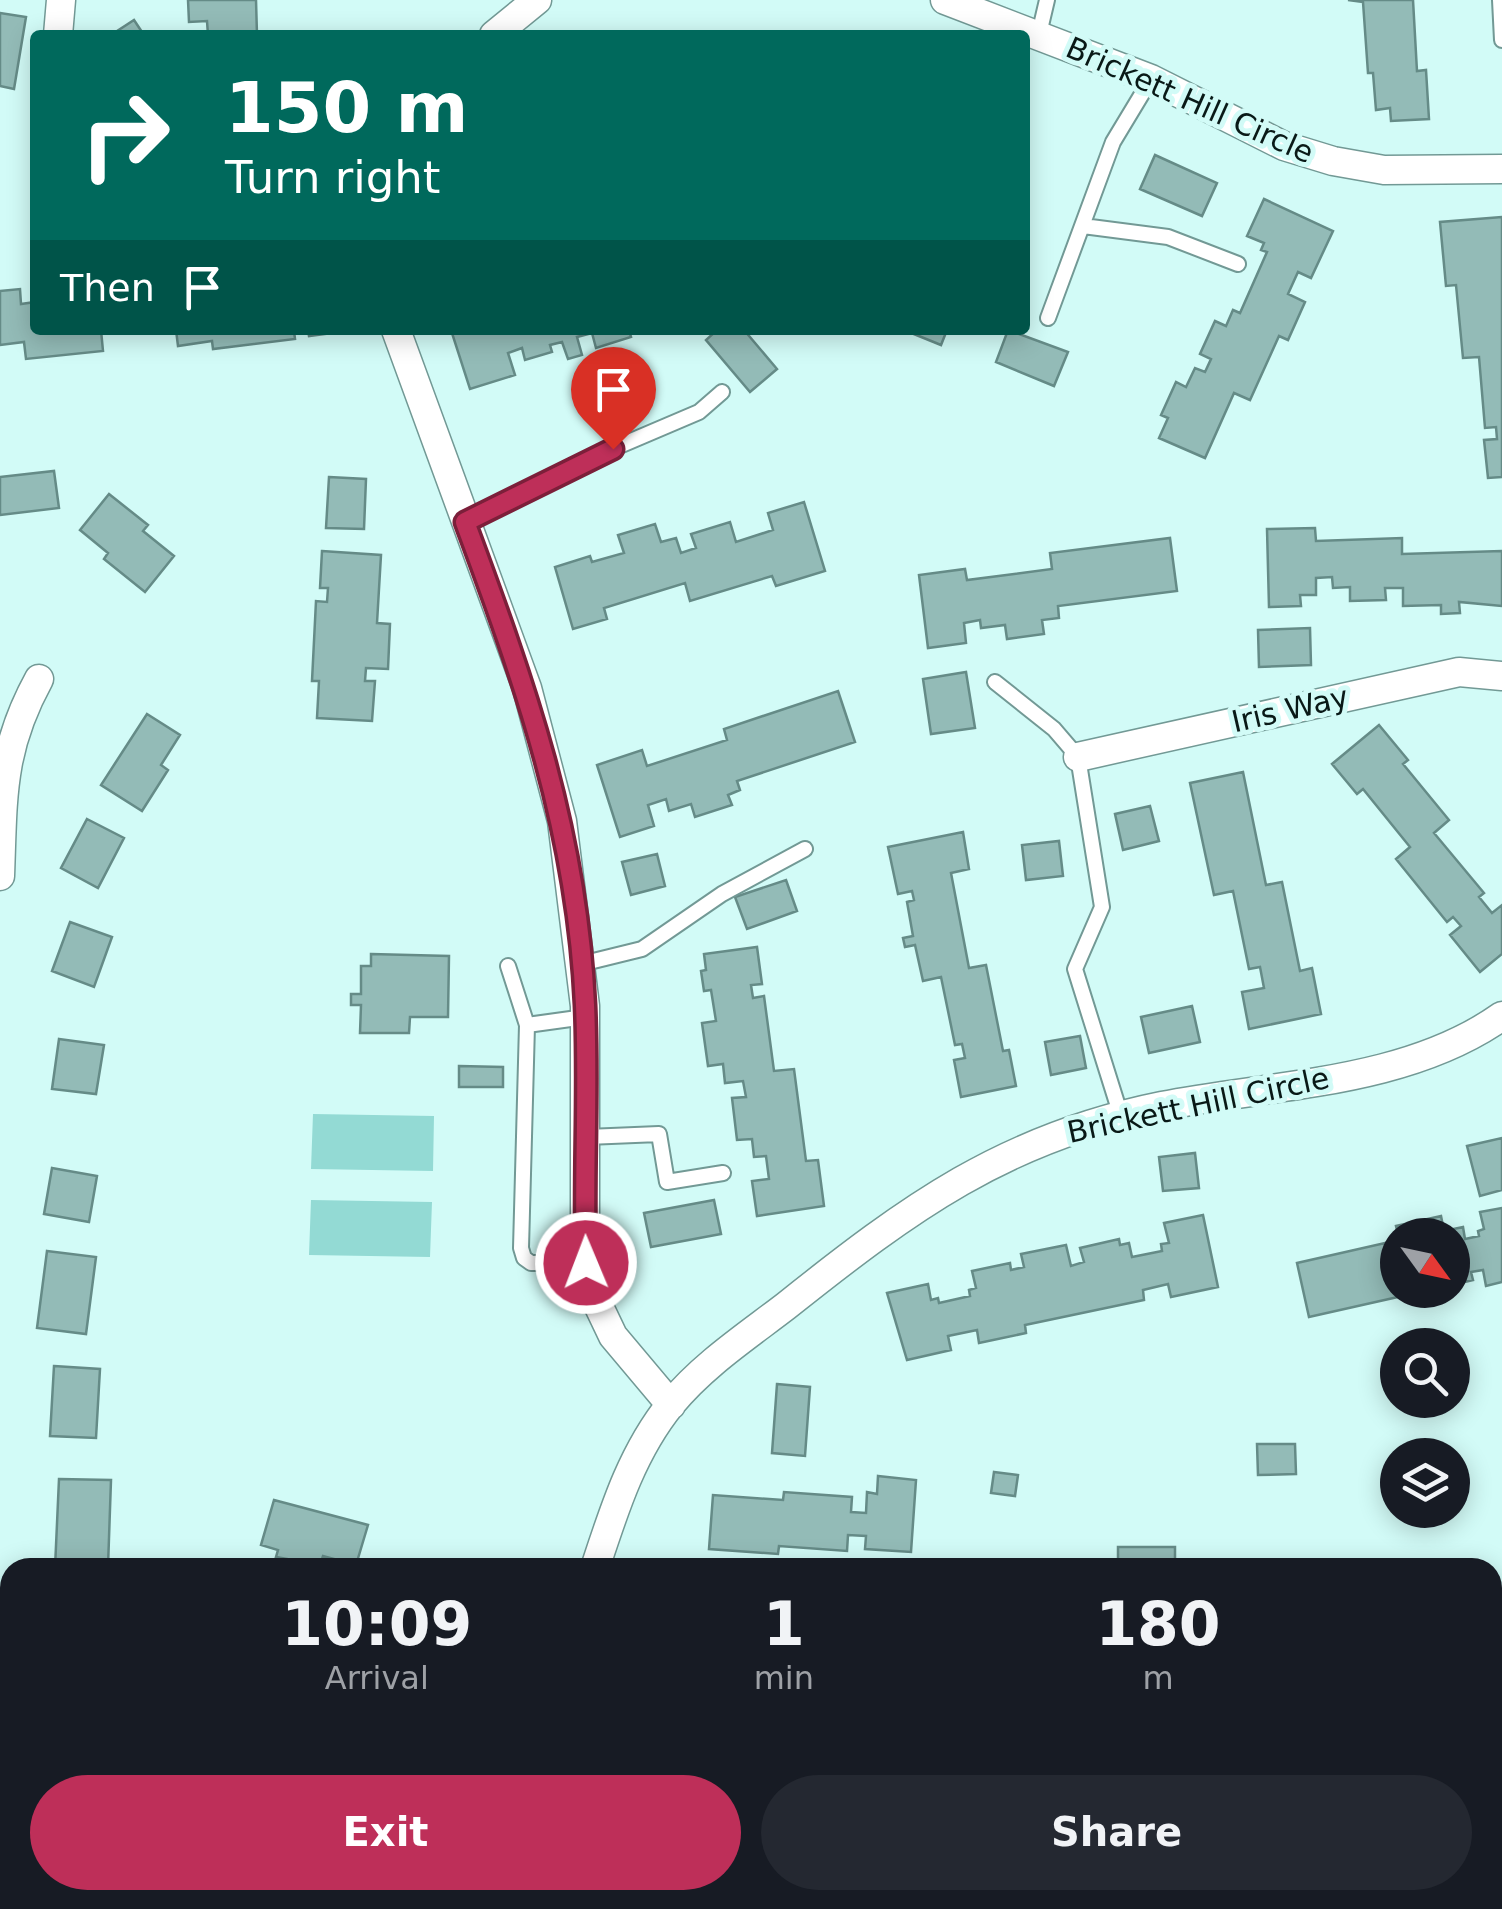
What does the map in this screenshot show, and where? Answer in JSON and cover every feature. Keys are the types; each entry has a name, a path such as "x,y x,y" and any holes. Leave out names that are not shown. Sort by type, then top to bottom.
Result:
{"street":[{"path":"58,30 61,0"},
{"path":"500,30 537,0"},
{"name":"Brickett Hill Circle","path":"945,0 1028,30"},
{"name":"Brickett Hill Circle","path":"1030,31 1151,80 1284,146 1334,162 1384,170 1502,168"},
{"path":"398,335 543,740 562,821 582,964 586,1263 592,1292 614,1336 671,1405"},
{"name":"Iris Way","path":"1078,757 1458,672 1502,676"},
{"path":"0,876 4,761 19,714 39,679"},
{"name":"Brickett Hill Circle","path":"598,1558 621,1491 643,1446 671,1405 723,1355 927,1198 1020,1149 1121,1116 1412,1062 1466,1039 1502,1016"}],"lane":[{"path":"1039,34 1047,0"},
{"path":"1500,0 1502,40"},
{"path":"1048,318 1113,142 1151,80"},
{"path":"1082,226 1168,237 1238,264"},
{"path":"465,522 584,461 700,412 722,392"},
{"path":"995,682 1054,729 1078,757 1102,907 1075,969 1121,1116"},
{"path":"582,964 642,949 722,894 805,849"},
{"path":"508,966 527,1024 521,1248 524,1258 531,1263 586,1263"},
{"path":"527,1024 585,1018"},
{"path":"587,1137 659,1134 667,1182 723,1173"}],"shaded area":[{"path":"313,1114 434,1116 433,1171 311,1169"},
{"path":"311,1200 432,1202 430,1257 309,1255"}],"building":[{"path":"188,0 256,0 257,30 208,30 207,21 189,22"},
{"path":"1348,0 1413,0 1417,71 1426,70 1429,119 1391,121 1390,108 1376,110 1373,73 1368,73 1363,2"},
{"path":"0,13 26,17 14,89 0,86"},
{"path":"134,20 141,30 119,30"},
{"path":"1155,155 1217,183 1202,216 1140,189"},
{"path":"1264,199 1333,231 1311,278 1298,272 1288,294 1305,302 1288,340 1279,336 1250,400 1234,393 1205,458 1159,438 1168,418 1161,415 1176,382 1186,387 1195,368 1205,372 1211,359 1200,354 1215,321 1226,326 1233,310 1240,313 1267,252 1261,250 1264,243 1247,236"},
{"path":"1502,217 1502,477 1488,478 1484,440 1497,439 1496,427 1485,428 1479,357 1463,358 1456,285 1446,286 1440,222"},
{"path":"20,289 21,304 30,303 30,335 101,335 103,351 26,359 24,342 0,345 0,291"},
{"path":"177,335 294,335 295,339 213,349 212,341 178,346"},
{"path":"453,335 584,335 577,337 582,355 568,359 562,342 550,345 552,352 525,360 522,348 508,353 515,375 470,389"},
{"path":"593,335 630,335 631,337 596,348"},
{"path":"712,335 748,335 777,369 750,392 706,340"},
{"path":"916,335 945,335 941,345"},
{"path":"1006,335 1022,335 1068,352 1054,386 996,362"},
{"path":"54,471 59,508 0,515 0,477"},
{"path":"329,477 366,479 364,529 326,528"},
{"path":"109,494 148,525 143,531 174,556 145,592 104,559 108,553 80,530"},
{"path":"804,502 825,571 776,586 772,576 690,601 685,583 604,608 607,619 573,629 555,567 590,556 592,562 624,553 618,535 655,524 661,542 676,538 681,553 696,548 691,534 730,522 736,542 773,530 768,513"},
{"path":"1315,528 1316,541 1402,538 1402,554 1502,551 1502,606 1459,602 1460,613 1441,614 1441,605 1403,606 1403,588 1385,588 1386,600 1350,601 1350,587 1333,588 1332,577 1316,578 1316,595 1300,595 1301,606 1269,607 1267,529"},
{"path":"1170,538 1177,591 1058,606 1059,618 1042,620 1044,634 1007,639 1005,625 981,628 980,620 964,623 966,643 928,648 919,575 965,569 967,580 1052,569 1050,553"},
{"path":"322,551 381,555 377,623 390,624 388,669 366,668 365,681 375,681 372,721 317,718 319,681 312,681 316,601 327,602 328,588 320,588"},
{"path":"1310,628 1311,665 1259,667 1258,630"},
{"path":"966,672 975,728 931,734 923,679"},
{"path":"838,691 855,742 737,781 740,790 728,795 732,805 695,817 691,804 669,811 666,799 648,805 654,826 620,837 597,765 642,750 647,766 727,740 724,729"},
{"path":"147,714 180,735 161,765 168,770 142,811 101,785"},
{"path":"1379,725 1408,760 1403,764 1449,820 1434,833 1484,893 1479,897 1492,913 1502,905 1502,954 1480,972 1450,935 1461,926 1453,917 1447,922 1396,859 1410,847 1363,789 1357,794 1332,764"},
{"path":"1243,772 1266,885 1282,882 1300,971 1312,968 1321,1014 1249,1029 1242,992 1264,988 1260,967 1249,969 1233,891 1214,895 1190,783"},
{"path":"1150,806 1159,841 1123,850 1115,814"},
{"path":"87,819 124,838 98,888 61,868"},
{"path":"963,832 969,869 951,873 969,968 986,965 1003,1051 1009,1050 1016,1086 961,1097 954,1060 965,1058 962,1044 955,1045 941,977 923,981 915,945 905,947 903,938 913,936 907,902 914,900 912,891 898,894 888,847"},
{"path":"1059,841 1063,876 1026,880 1022,845"},
{"path":"657,854 665,886 631,895 622,862"},
{"path":"786,880 797,911 747,929 735,897"},
{"path":"70,922 112,937 94,987 52,971"},
{"path":"757,947 762,984 751,985 753,998 764,996 774,1071 794,1069 806,1161 818,1160 824,1206 757,1216 752,1181 769,1179 766,1156 754,1157 752,1139 737,1140 732,1098 746,1097 743,1081 725,1083 723,1064 708,1066 702,1023 716,1021 711,990 704,991 701,971 706,970 704,954"},
{"path":"371,954 449,956 448,1017 410,1017 409,1033 360,1033 361,1005 351,1005 351,994 361,994 361,966 371,966"},
{"path":"1192,1006 1200,1042 1149,1053 1141,1017"},
{"path":"1080,1036 1086,1068 1051,1075 1045,1042"},
{"path":"59,1039 104,1045 96,1094 52,1089"},
{"path":"459,1066 503,1067 503,1087 459,1087"},
{"path":"1502,1138 1502,1190 1480,1196 1467,1146"},
{"path":"1195,1153 1199,1188 1163,1191 1159,1157"},
{"path":"52,1168 97,1176 89,1222 44,1214"},
{"path":"714,1200 721,1234 651,1247 644,1213"},
{"path":"1502,1208 1502,1282 1486,1286 1483,1270 1471,1272 1470,1281 1470,1238 1479,1236 1478,1231 1484,1229 1480,1212"},
{"path":"1203,1215 1218,1287 1171,1297 1168,1284 1143,1290 1144,1300 1025,1325 1026,1333 979,1343 977,1330 948,1336 951,1350 907,1360 887,1293 928,1284 931,1300 938,1298 939,1303 970,1296 969,1290 976,1288 972,1271 1010,1263 1011,1270 1024,1267 1021,1254 1066,1245 1071,1266 1084,1262 1080,1248 1119,1239 1120,1245 1129,1243 1132,1257 1162,1251 1161,1244 1169,1243 1164,1223"},
{"path":"1380,1244 1380,1301 1309,1317 1297,1263"},
{"path":"47,1251 96,1257 86,1334 37,1328"},
{"path":"54,1366 100,1369 96,1438 50,1436"},
{"path":"777,1384 810,1387 805,1456 772,1453"},
{"path":"1257,1444 1295,1444 1296,1474 1258,1475"},
{"path":"994,1472 1018,1475 1015,1496 991,1493"},
{"path":"878,1476 916,1480 911,1552 865,1549 866,1536 848,1535 847,1551 779,1546 778,1554 709,1549 713,1495 783,1500 784,1492 852,1497 851,1512 866,1513 867,1492 877,1494"},
{"path":"59,1479 111,1480 108,1558 55,1558"},
{"path":"274,1500 368,1525 358,1558 282,1558 276,1557 278,1550 261,1545"},
{"path":"1118,1547 1175,1547 1175,1558 1118,1558"}],"route":[{"path":"586,1263 585,1006 562,821 527,688 465,522 613,449"}]}
